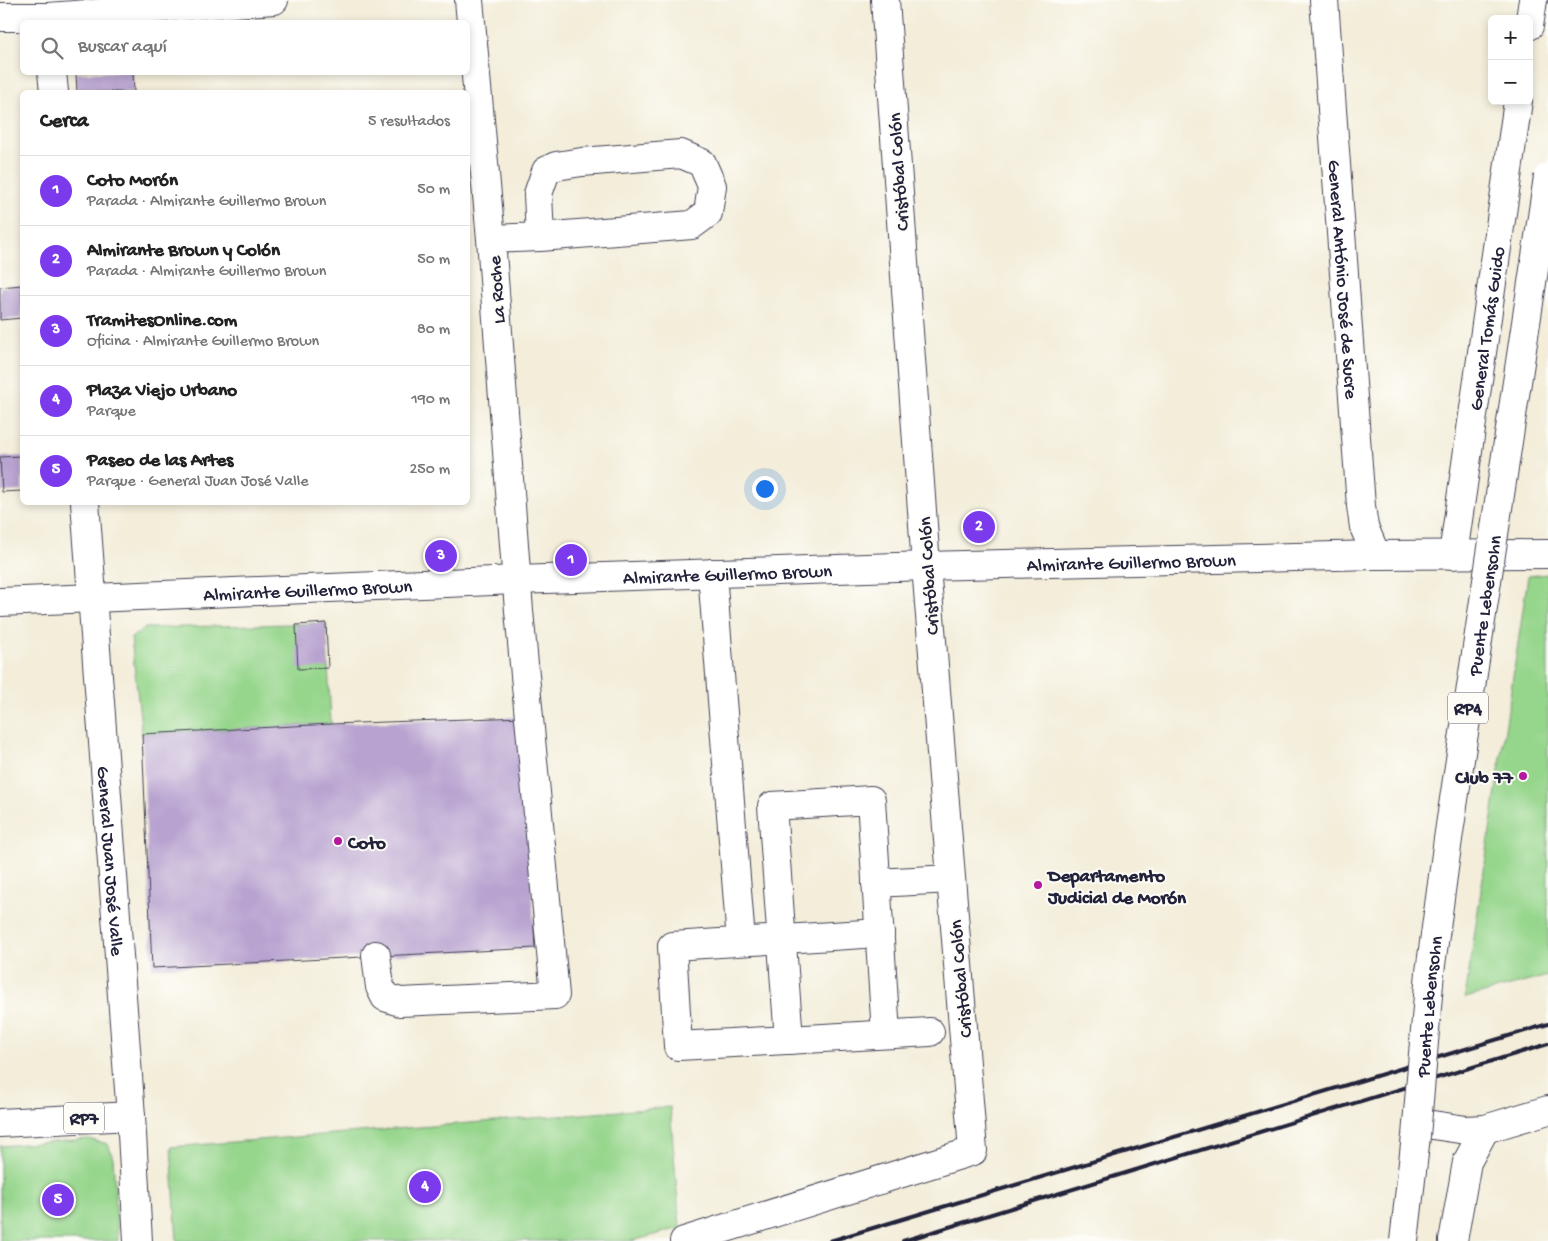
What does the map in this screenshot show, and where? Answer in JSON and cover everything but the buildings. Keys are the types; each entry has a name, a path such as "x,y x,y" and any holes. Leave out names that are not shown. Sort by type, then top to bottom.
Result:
{"street":[{"path":"0,17 274,0"},
{"name":"La Roche","path":"376,955 380,988 385,997 400,1002 555,995 517,580 491,239 469,0"},
{"name":"Cristóbal Colón","path":"684,1241 973,1151 926,566 885,0"},
{"name":"General António José de Sucre","path":"1324,0 1361,506 1364,527 1376,555"},
{"path":"1531,15 1533,0"},
{"path":"52,75 54,90"},
{"name":"General Tomás Guido","path":"1453,555 1517,105"},
{"path":"491,239 540,237 692,226 708,213 712,186 702,163 681,154 556,166 546,171 538,194 540,237"},
{"name":"Puente Lebensohn","path":"1404,1241 1416,1136 1430,972 1444,868 1548,177"},
{"name":"General Juan José Valle","path":"85,505 141,1234"},
{"name":"Almirante Guillermo Brown","path":"0,602 92,600 517,580 926,566 1376,555 1485,556 1548,554"},
{"path":"1411,1241 1420,1183 1426,1124 1419,1031 1423,966 1485,556"},
{"path":"712,574 741,941"},
{"path":"789,1040 772,806 871,800 886,1034"},
{"path":"876,883 951,879"},
{"path":"880,933 672,946 678,1046 930,1032"},
{"path":"1426,1124 1466,1130 1485,1129 1548,1110"},
{"name":"RP7","path":"0,1123 131,1116"},
{"path":"1453,1241 1467,1162 1485,1129"}],"green space":[{"name":"Club 77","path":"1548,574 1548,976 1465,998 1528,576"},
{"path":"326,623 331,724 142,734 131,638 145,628"},
{"path":"670,1107 680,1228 632,1241 177,1241 171,1147"},
{"path":"88,1139 108,1144 113,1158 118,1241 0,1241 0,1146"}],"railway":[{"path":"830,1241 1548,1024"},
{"path":"903,1241 1548,1044"}],"place":[{"name":"Almirante Brown y Colón","path":"979,527"},
{"name":"TramitesOnline.com","path":"441,556"},
{"name":"Coto Morón","path":"571,560"},
{"name":"Club 77","path":"1523,776"},
{"name":"Coto","path":"338,841"},
{"name":"Departamento Judicial de Morón","path":"1038,885"},
{"name":"Plaza Viejo Urbano","path":"425,1187"},
{"name":"Paseo de las Artes","path":"58,1200"}]}
